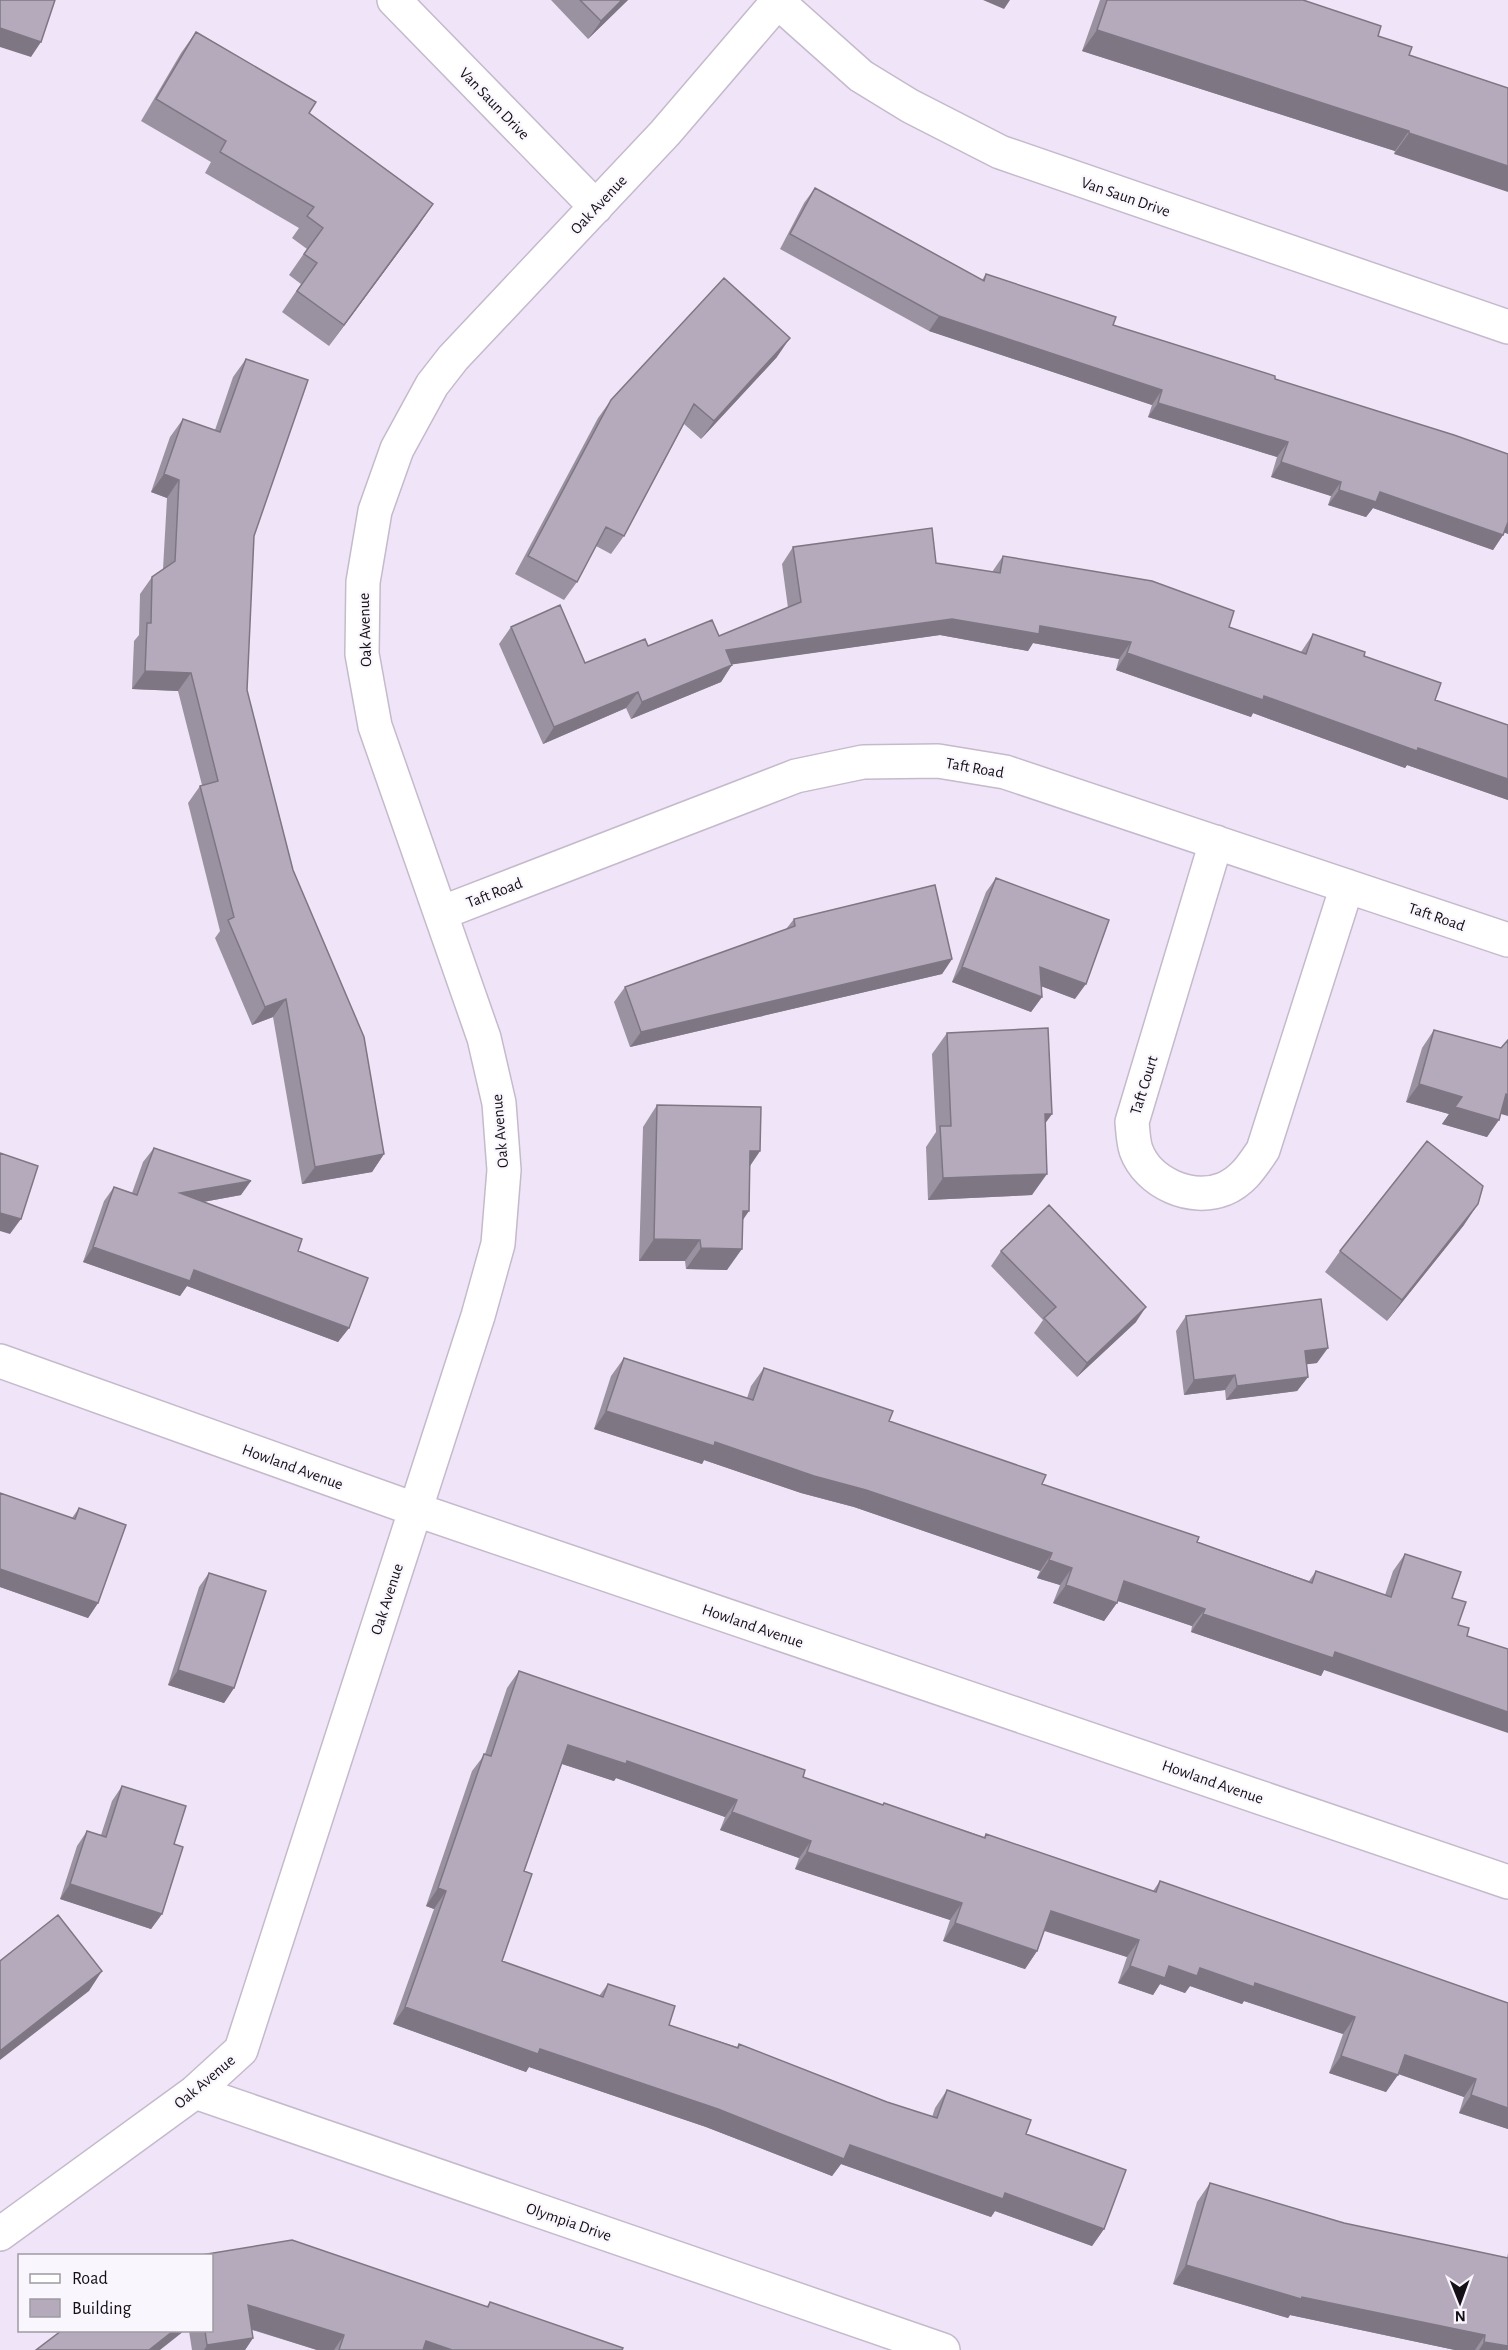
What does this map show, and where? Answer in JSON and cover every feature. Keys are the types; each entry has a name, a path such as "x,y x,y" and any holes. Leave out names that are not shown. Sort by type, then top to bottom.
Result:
{"street":[{"name":"Van Saun Drive","path":"394,0 596,207"},
{"name":"Van Saun Drive","path":"778,1 861,76 910,106 1000,152 1508,327"},
{"name":"Oak Avenue","path":"0,2234 195,2092 241,2050 478,1316 498,1244 504,1170 499,1103 484,1038 375,726 362,654 363,582 375,511 397,449 432,385 453,358 665,133 778,1"},
{"name":"Taft Road","path":"441,913 796,776 863,762 938,761 1005,772 1508,940"},
{"name":"Taft Court","path":"1215,842 1132,1122 1136,1150 1151,1173 1173,1188 1200,1193 1224,1189 1247,1174 1263,1150 1347,886"},
{"name":"Howland Avenue","path":"0,1361 414,1509 1508,1882"},
{"name":"Olympia Drive","path":"195,2092 944,2350"}],"building":[{"path":"0,0 55,0 41,42 0,28"},
{"path":"580,0 622,0 601,21"},
{"path":"1107,0 1303,0 1381,26 1378,36 1412,47 1409,55 1508,88 1508,166 1409,133 1409,131 1097,30"},
{"path":"196,32 316,102 309,113 433,204 344,325 297,291 317,263 304,254 323,228 307,216 314,207 220,152 226,141 156,99"},
{"path":"815,188 984,281 986,274 1116,317 1113,325 1275,376 1275,379 1508,454 1508,522 1503,535 1380,492 1376,502 1339,490 1341,482 1281,462 1288,442 1158,403 1162,390 939,316 790,234"},
{"path":"724,278 790,338 714,421 694,404 624,536 606,527 577,582 528,556 611,400"},
{"path":"246,359 308,380 254,536 247,690 293,870 364,1037 384,1154 315,1167 286,999 265,1007 228,920 234,917 200,786 218,781 191,673 145,671 147,623 151,623 152,577 175,561 179,480 164,474 183,419 220,432"},
{"path":"932,528 936,563 1000,573 1003,556 1152,581 1234,611 1229,627 1306,654 1313,634 1365,652 1364,656 1441,683 1435,700 1508,725 1508,779 1418,748 1417,751 1264,696 1263,700 1127,653 1131,642 1040,626 1039,634 952,619 726,650 732,665 642,702 638,692 554,727 511,627 560,605 585,663 645,639 648,646 712,620 719,636 801,602 793,547"},
{"path":"996,878 1109,920 1086,984 1040,967 1042,997 962,967"},
{"path":"935,885 952,959 641,1032 625,987 795,926 794,919"},
{"path":"1048,1028 1052,1114 1045,1114 1047,1174 943,1178 940,1126 951,1126 947,1033"},
{"path":"1434,1030 1501,1048 1508,1040 1508,1095 1506,1094 1499,1120 1455,1107 1462,1097 1419,1084"},
{"path":"657,1105 761,1107 760,1151 750,1151 749,1211 743,1211 742,1249 701,1248 700,1240 654,1239"},
{"path":"1427,1141 1483,1186 1478,1204 1402,1300 1340,1251"},
{"path":"154,1148 251,1181 180,1193 302,1239 298,1251 368,1278 349,1328 194,1270 190,1281 93,1247 114,1187 137,1195"},
{"path":"0,1153 38,1166 21,1219 0,1213"},
{"path":"1049,1205 1146,1307 1087,1363 1044,1318 1056,1307 1001,1251"},
{"path":"1321,1299 1328,1348 1305,1351 1308,1377 1237,1386 1235,1375 1194,1380 1186,1316"},
{"path":"624,1358 753,1400 764,1368 893,1411 889,1421 1046,1475 1042,1484 1199,1537 1197,1542 1312,1583 1316,1571 1391,1597 1405,1554 1461,1572 1452,1598 1466,1602 1458,1625 1469,1628 1467,1636 1508,1649 1508,1712 1335,1652 1333,1658 1203,1614 1205,1609 1124,1581 1117,1603 1066,1585 1072,1568 1049,1560 1052,1553 866,1490 814,1476 715,1442 714,1446 606,1411"},
{"path":"0,1493 75,1519 79,1508 126,1525 98,1603 0,1569"},
{"path":"209,1573 266,1591 234,1688 178,1670"},
{"path":"519,1671 805,1770 803,1777 883,1805 884,1803 985,1838 986,1834 1156,1892 1160,1881 1508,2003 1508,2108 1471,2095 1476,2079 1405,2055 1398,2075 1341,2056 1355,2017 1255,1983 1254,1987 1200,1968 1197,1976 1169,1966 1165,1978 1130,1966 1139,1940 1051,1911 1037,1951 955,1923 962,1903 807,1852 811,1841 732,1812 737,1800 627,1761 626,1764 568,1745 524,1871 532,1874 502,1961 603,1997 608,1984 675,2006 669,2025 738,2048 739,2044 887,2102 937,2118 947,2090 1031,2120 1026,2134 1126,2170 1104,2229 1005,2193 1003,2199 850,2145 844,2159 718,2109 540,2049 538,2054 405,2007 446,1891 438,1888 484,1754 491,1756"},
{"path":"122,1786 186,1806 174,1844 183,1847 162,1914 70,1884 87,1831 106,1837"},
{"path":"58,1915 102,1971 0,2051 0,1961"},
{"path":"1210,2183 1344,2223 1508,2258 1508,2346 1484,2342 1485,2335 1302,2297 1301,2299 1186,2265"},
{"path":"292,2240 488,2307 490,2302 623,2348 622,2350 452,2350 426,2341 423,2350 339,2350 344,2335 248,2305 253,2338 207,2345 205,2332 213,2332 213,2254 207,2254"},
{"path":"60,2332 172,2332 149,2350 36,2350"}]}
